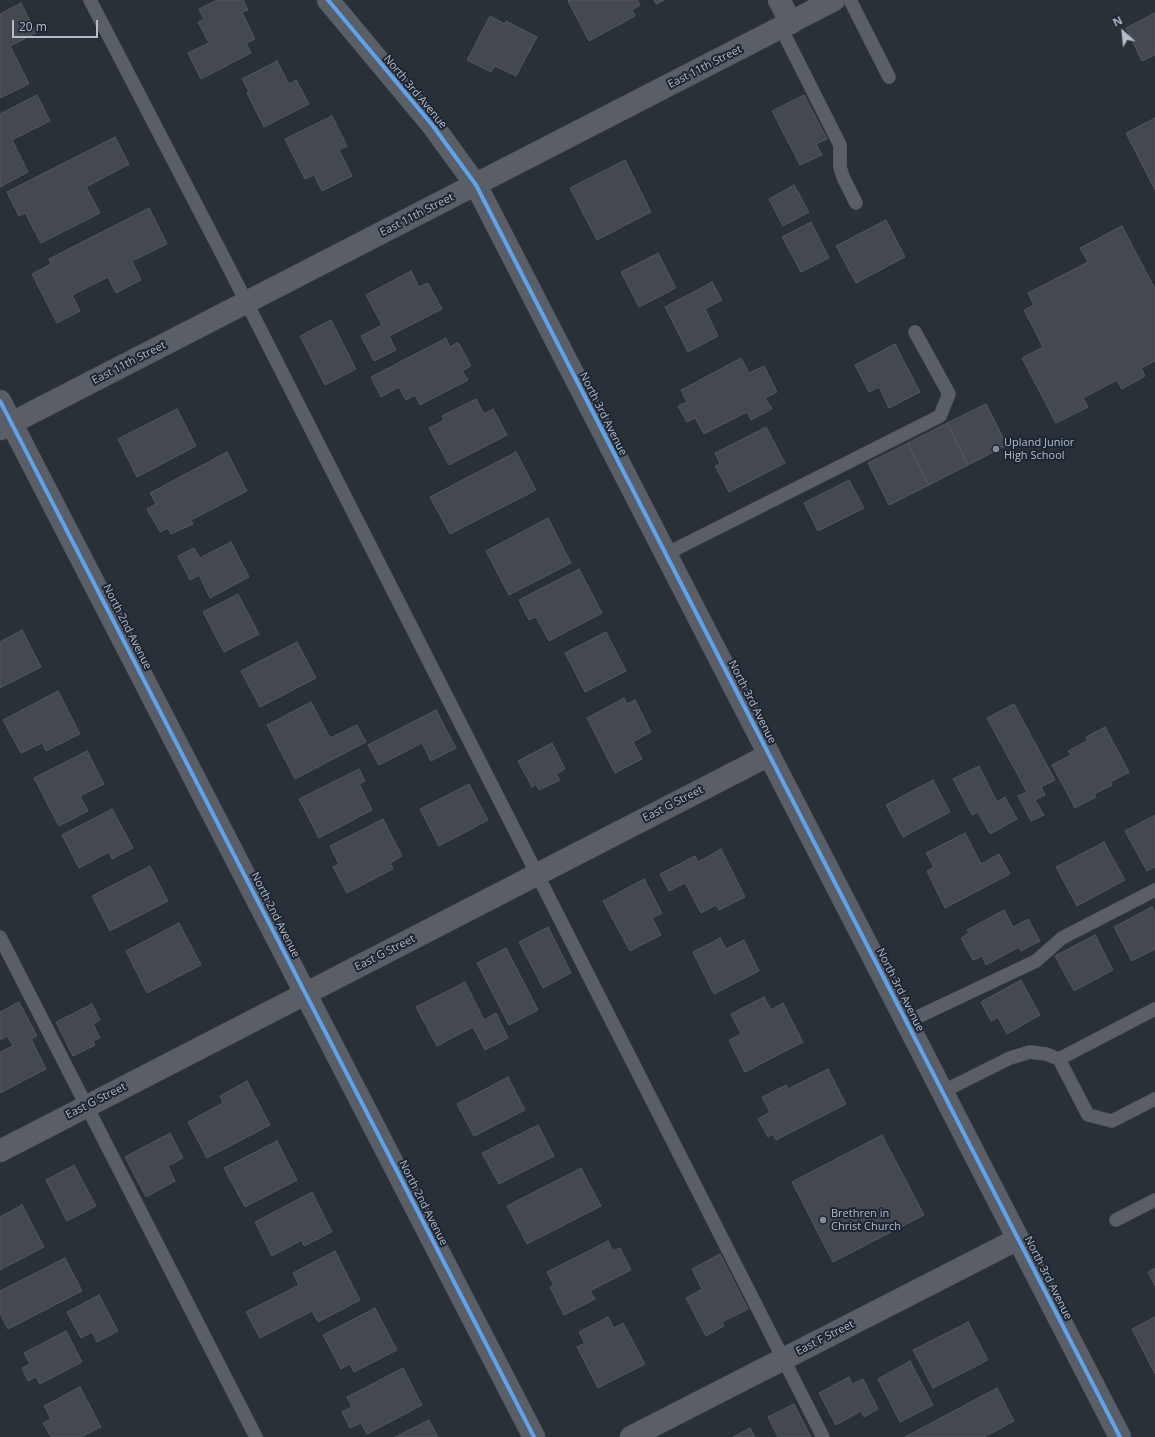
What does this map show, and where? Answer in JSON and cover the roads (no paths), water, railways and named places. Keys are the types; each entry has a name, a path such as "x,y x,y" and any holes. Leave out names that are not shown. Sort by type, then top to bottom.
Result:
{"street":[{"name":"North 3rd Avenue","path":"328,0 433,126 476,185 1120,1437"},
{"path":"779,0 786,25"},
{"name":"East 11th Street","path":"6,426 834,0"},
{"name":"North 2nd Avenue","path":"0,401 6,426 305,994 534,1437"},
{"name":"East G Street","path":"0,1150 769,755"},
{"name":"East F Street","path":"631,1437 1018,1239"}],"lane":[{"path":"90,0 246,303 823,1437"},
{"path":"850,0 890,77"},
{"path":"786,25 840,145 840,167 843,177 856,203"},
{"path":"666,554 940,416 949,394 915,332"},
{"path":"907,1022 1036,962 1062,938 1155,890"},
{"path":"0,937 256,1437"},
{"path":"1059,1059 1155,1009"},
{"path":"942,1092 1010,1058 1030,1052 1046,1054 1059,1059 1088,1115 1112,1121 1155,1099"},
{"path":"1116,1220 1155,1200"}],"place":[{"name":"Upland Junior High School","path":"996,449"},
{"name":"Brethren in Christ Church","path":"823,1220"}]}
